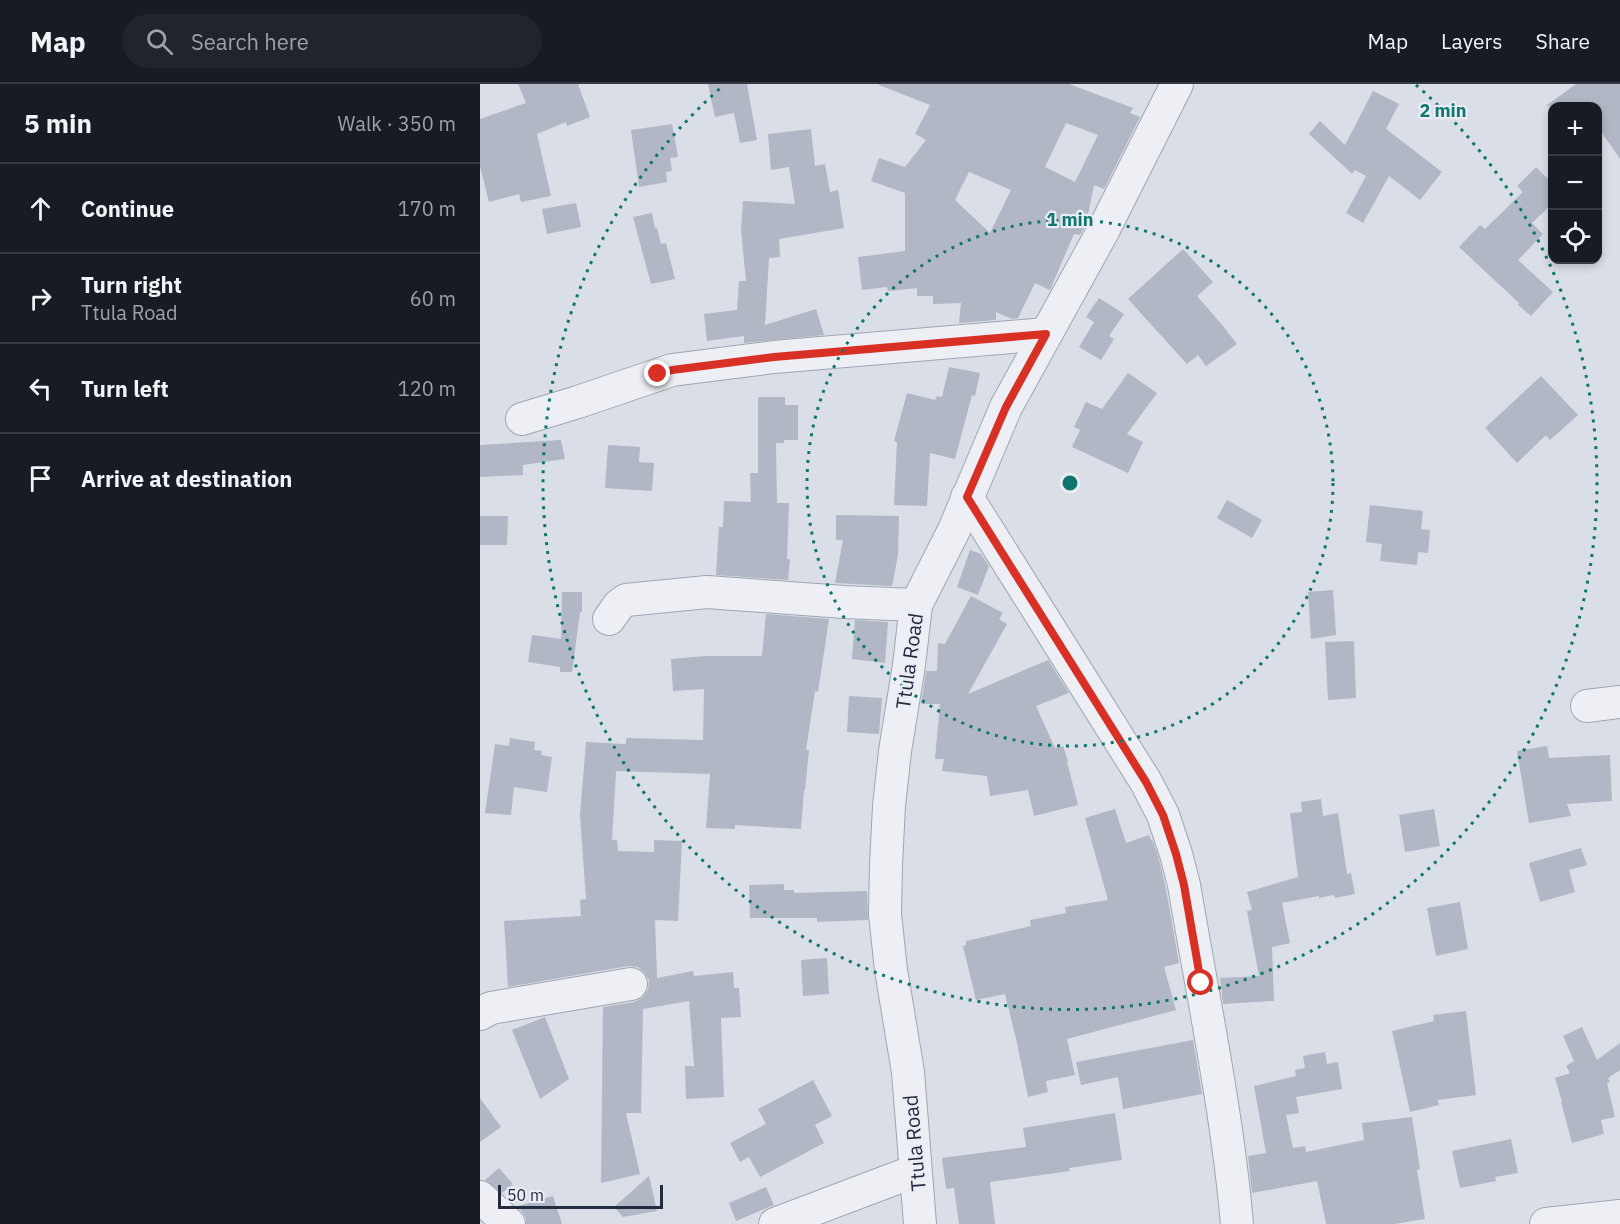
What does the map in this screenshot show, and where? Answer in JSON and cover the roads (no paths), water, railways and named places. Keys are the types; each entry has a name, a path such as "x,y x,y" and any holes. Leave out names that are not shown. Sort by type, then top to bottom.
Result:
{"street":[{"name":"Ttula Road","path":"920,1224 908,1072 891,970 885,914 889,806 916,605 954,530 1006,407 1103,231 1166,86"},
{"path":"522,418 578,402 672,370 774,357 1046,334"},
{"path":"967,497 1146,782 1163,815 1184,885 1220,1085 1238,1224"},
{"path":"609,620 619,605 626,600 707,592 916,605"},
{"path":"1587,706 1620,702"},
{"path":"480,1014 491,1008 631,984"},
{"path":"775,1224 915,1171"},
{"path":"480,1197 509,1224"},
{"path":"1546,1224 1620,1215"}]}
